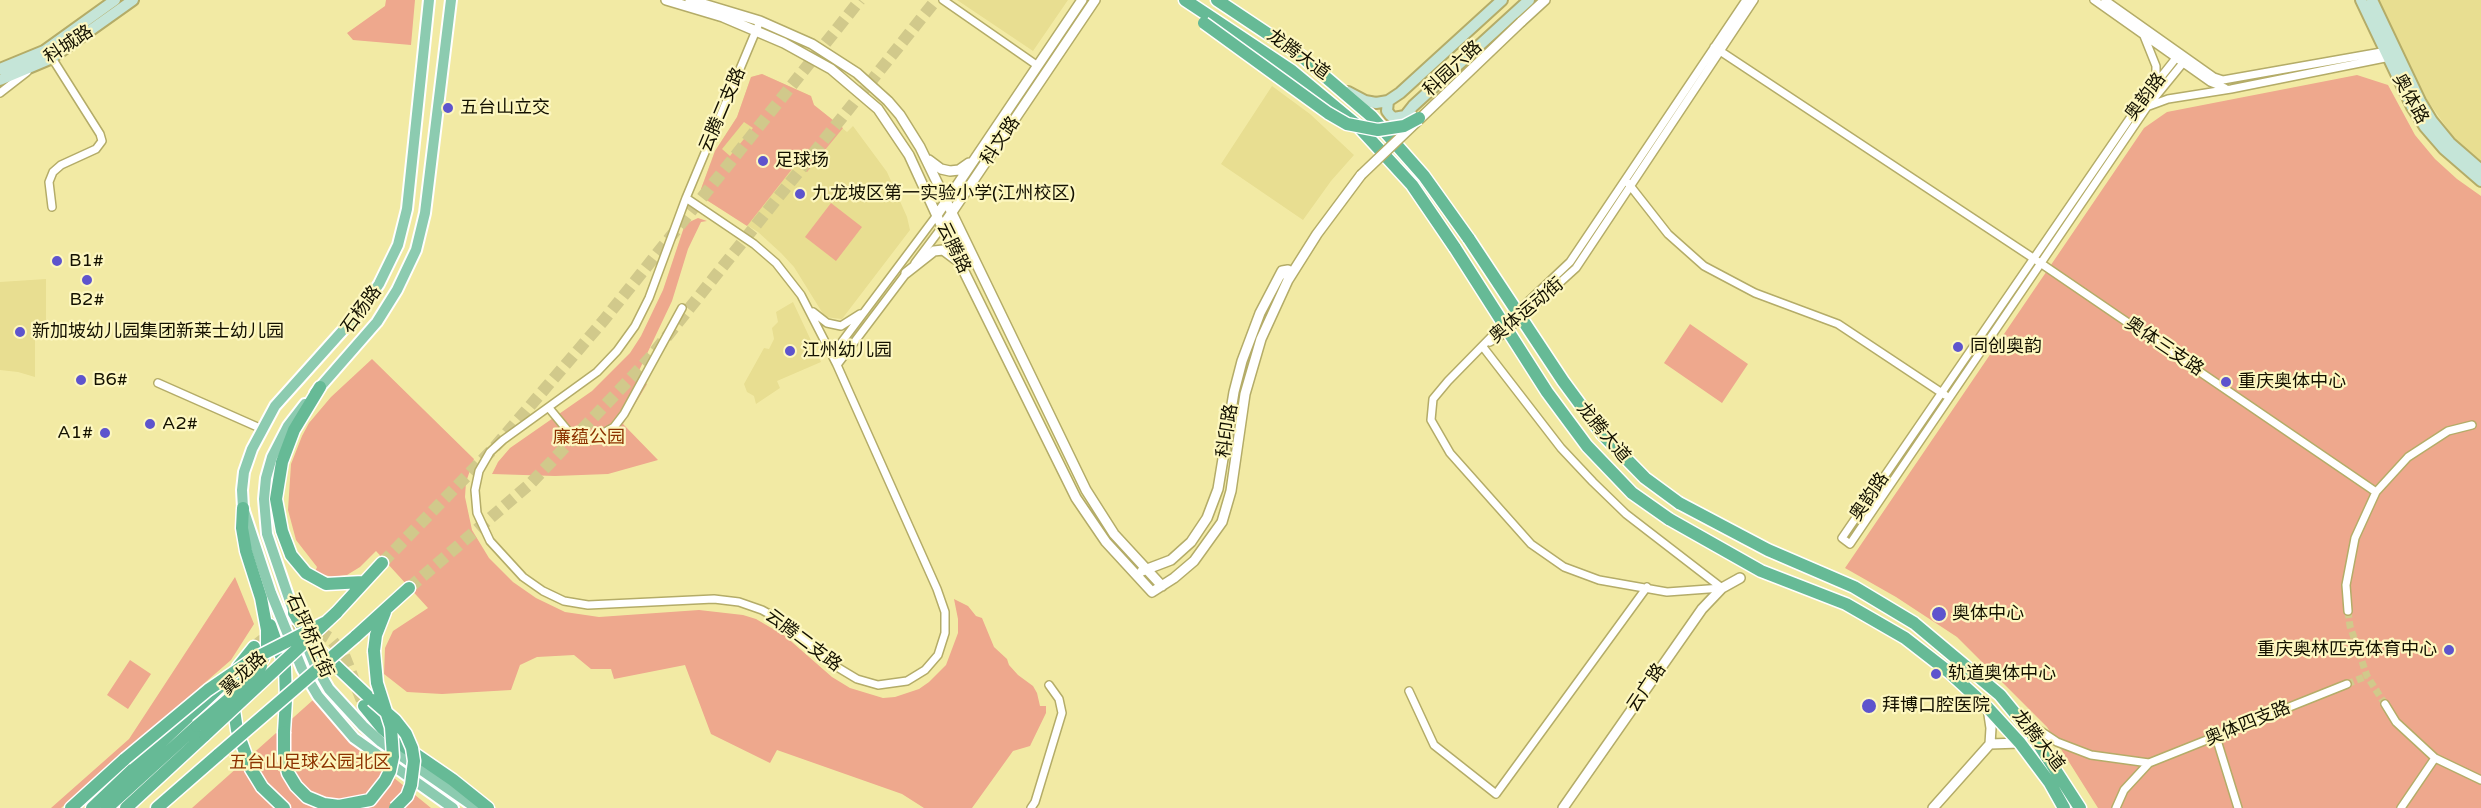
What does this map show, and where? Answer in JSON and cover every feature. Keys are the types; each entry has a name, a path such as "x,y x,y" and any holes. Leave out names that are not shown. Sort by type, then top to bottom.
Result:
{"highway":[{"path":"1179,0 1204,22 1328,113 1347,124 1378,130 1404,126 1419,118"},
{"name":"龙腾大道","path":"1185,0 1292,70 1357,125 1412,185 1547,392 1587,446 1632,493 1669,519 1761,571 1846,604 1905,638 1950,673 1988,708 2020,743 2050,783 2064,808"},
{"name":"龙腾大道","path":"1217,0 1285,45 1339,87 1371,116 1403,152 1469,239 1556,372 1602,434 1645,478 1679,503 1768,550 1854,587 1914,623 1960,659 2000,695 2032,734 2080,808"},
{"path":"320,387 294,430 282,462 276,499 282,531 291,555 306,573 326,584 363,582"},
{"path":"243,508 242,528 246,551 266,595 285,667 284,758 288,773 296,786 308,797 324,804 339,806 370,800"},
{"name":"翼龙路","path":"126,808 201,731 336,613 382,563"},
{"path":"158,808 409,588"},
{"path":"107,808 201,731 261,666 267,647 266,595"},
{"path":"357,808 370,800 385,781 393,758 391,728 377,683 374,651 376,635 388,607"},
{"path":"294,613 316,647 368,703 382,728 488,808"},
{"path":"71,808 125,759 208,690 255,658 326,622"},
{"path":"92,808 219,690 251,651 238,680 233,703 237,730 252,769 262,787 284,808"},
{"path":"2000,695 2036,728 2089,808"},
{"path":"368,703 395,720 406,734 412,748 414,761 411,785 406,796 395,808"}],"main road":[{"name":"科城路","path":"0,69 44,51 115,0"},
{"name":"科城路","path":"0,80 31,69 52,58 134,0"},
{"name":"石杨路","path":"243,508 244,472 274,406 362,309 379,284 398,245 407,209 429,0"},
{"name":"石杨路","path":"294,613 267,534 264,517 266,478 272,457 288,426 382,315 416,250 425,213 451,0"},
{"name":"科园六路","path":"1388,101 1502,0"},
{"name":"科园六路","path":"1405,116 1529,0"},
{"name":"奥体路","path":"2361,0 2424,126 2444,149 2481,181"},
{"name":"奥体路","path":"2372,0 2390,54 2432,121 2450,143 2481,170"},
{"path":"1339,87 1365,101 1376,103 1388,101 1387,111 1390,115 1394,118 1405,116"},
{"path":"1403,152 1400,128 1405,116"},
{"name":"石坪桥正街","path":"266,595 302,669 334,717 354,738 453,808"},
{"name":"石坪桥正街","path":"294,613 314,663 329,689 344,707 381,742 476,808"}],"street":[{"name":"云腾路","path":"666,0 758,26 831,69 878,109 900,139 1076,498 1106,542 1152,592"},
{"name":"云腾路","path":"690,0 812,44 857,73 888,101 920,147 1086,490 1114,534 1162,586"},
{"path":"943,0 1038,66"},
{"name":"科文路","path":"832,355 937,215 1082,0"},
{"name":"科文路","path":"837,365 952,213 1095,0"},
{"name":"科印路","path":"1152,592 1194,561 1222,522 1232,491 1245,394 1252,363 1270,316 1288,280 1317,234 1361,175 1545,0"},
{"name":"奥体运动街","path":"1718,49 1746,0"},
{"name":"奥体运动街","path":"1722,588 1667,592 1647,587 1623,586 1564,567 1531,544 1450,453 1431,420 1433,399 1448,381 1483,347 1502,335 1567,278 1718,49 1754,0"},
{"path":"2094,0 2145,36 2178,55"},
{"path":"2105,0 2185,61 2214,77 2229,80 2390,54"},
{"name":"云腾二支路","path":"686,198 765,253 785,273 807,307 837,365 937,589 945,612 945,633 938,655 916,677 898,684 878,685 857,679 837,667 784,622 762,610 739,602 714,599 577,604 543,591 523,577 490,541 477,513 475,490 479,471 490,452 503,440 597,372 635,327 649,298 686,198 758,26"},
{"path":"2144,105 2156,73 2145,36"},
{"name":"奥体三支路","path":"1718,49 2033,258 2376,492"},
{"name":"奥韵路","path":"2144,105 2231,89 2390,54"},
{"name":"奥韵路","path":"2178,55 2144,105 2041,264 1850,544 1842,538 2033,258 2144,105 2185,61 2210,82 2231,89"},
{"path":"52,58 100,134 102,141 96,149 61,165 53,172 49,186 52,207"},
{"path":"0,93 31,69"},
{"path":"920,147 936,166 950,171 963,168 978,155"},
{"path":"1628,183 1668,234 1704,266 1755,293 1845,328 1950,398"},
{"path":"906,273 929,253 939,249 952,255 962,267"},
{"name":"科印路","path":"1133,573 1171,560 1182,551 1207,518 1218,489 1234,392 1245,353 1260,313 1282,270 1289,272 1288,280"},
{"path":"807,307 826,323 841,326 854,319 873,302"},
{"path":"549,408 562,425 582,437 598,436 614,427 624,414 682,308"},
{"path":"1483,347 1561,448 1593,482 1626,514 1722,588"},
{"path":"158,383 262,429"},
{"path":"2348,611 2346,585 2355,538 2376,492 2408,457 2448,431 2472,425"},
{"path":"1737,558 1741,567 1740,578"},
{"name":"云广路","path":"1563,808 1702,609 1722,588 1750,572 1761,571"},
{"path":"1409,691 1434,745 1496,794 1647,587"},
{"name":"奥体四支路","path":"2149,763 2347,684"},
{"path":"1031,808 1035,802 1062,713 1059,699 1049,685"},
{"path":"2385,704 2396,722 2436,758 2481,780"},
{"path":"1934,808 1990,744 1991,729 1988,708"},
{"path":"2036,728 2057,742 2091,755 2149,763"},
{"path":"2216,737 2238,808"},
{"path":"1990,744 2020,743"},
{"path":"2402,808 2436,758"},
{"path":"2116,808 2124,790 2149,763"}],"shaded area":[{"path":"957,0 1068,0 1033,51"},
{"path":"2378,0 2481,0 2481,164 2454,138 2425,97"},
{"name":"九龙坡区第一实验小学(江州校区)","path":"762,74 811,96 814,105 847,132 853,126 887,172 907,217 910,230 842,319 825,317 794,267 781,253 758,232 705,199 701,189 715,151 737,117 751,77"},
{"path":"1272,86 1310,114 1354,155 1331,181 1303,220 1221,164"},
{"name":"新加坡幼儿园集团新莱士幼儿园","path":"46,279 46,327 35,336 35,377 0,370 0,282"},
{"name":"江州幼儿园","path":"793,302 821,362 777,381 780,388 756,404 754,396 747,392 744,384 764,348 769,349 774,339 772,328 778,322 776,312"}],"green space":[{"path":"386,0 415,0 411,45 353,40 347,33 385,6"},
{"path":"762,74 811,96 814,105 843,128 807,172 796,164 747,226 705,199 701,189 715,151 737,117 751,77","holes":["744,122 753,128 730,156 722,149"]},
{"name":"重庆奥体中心","path":"2357,75 2388,85 2415,135 2435,159 2481,196 2481,808 2098,808 2047,727 1957,637 1896,597 1845,568 2144,128 2167,112"},
{"path":"831,203 862,227 836,261 805,237"},
{"name":"廉蕴公园","path":"698,218 707,221 701,222 688,249 672,301 636,377 647,384 623,424 658,460 608,474 555,476 492,474 498,462 510,448 592,391 630,353 641,336 663,290 685,224"},
{"path":"1690,324 1748,364 1722,403 1664,363"},
{"path":"372,359 474,459 466,482 465,497 472,530 489,558 513,582 536,598 565,612 599,617 699,610 743,615 756,619 785,636 832,677 850,688 883,698 895,697 919,689 946,665 958,633 954,599 968,606 976,616 982,618 994,647 1007,659 1018,675 1033,686 1040,706 1046,706 1046,713 1030,746 1013,751 972,808 924,808 902,794 777,750 770,763 711,734 685,665 614,679 611,669 591,669 574,655 537,657 520,665 511,690 442,694 407,692 384,674 385,648 393,631 428,608 376,551 360,567 347,575 332,577 315,572 317,567 296,540 288,510 291,464 309,423 331,397"},
{"path":"235,577 254,624 231,660 61,808 51,808 129,739"},
{"path":"130,660 151,674 128,709 107,695"},
{"name":"五台山足球公园北区","path":"313,700 355,746 431,808 192,808"}],"tunnel":[{"path":"382,563 493,449 604,320 860,0"},
{"path":"409,588 531,483 648,360 936,0"},
{"path":"2348,611 2350,626 2367,676 2385,704"},
{"path":"254,647 271,633 291,626 312,627 330,638 344,655 364,706"},
{"path":"2347,684 2367,676"}],"place":[{"name":"五台山立交","path":"448,108"},
{"name":"足球场","path":"763,161"},
{"name":"九龙坡区第一实验小学(江州校区)","path":"800,194"},
{"name":"B1#","path":"57,261"},
{"name":"B2#","path":"87,280"},
{"name":"新加坡幼儿园集团新莱士幼儿园","path":"20,332"},
{"name":"同创奥韵","path":"1958,347"},
{"name":"江州幼儿园","path":"790,351"},
{"name":"B6#","path":"81,380"},
{"name":"重庆奥体中心","path":"2226,382"},
{"name":"A2#","path":"150,424"},
{"name":"A1#","path":"105,433"},
{"name":"奥体中心","path":"1939,614"},
{"name":"重庆奥林匹克体育中心","path":"2449,650"},
{"name":"轨道奥体中心","path":"1936,674"},
{"name":"拜博口腔医院","path":"1869,706"}]}
